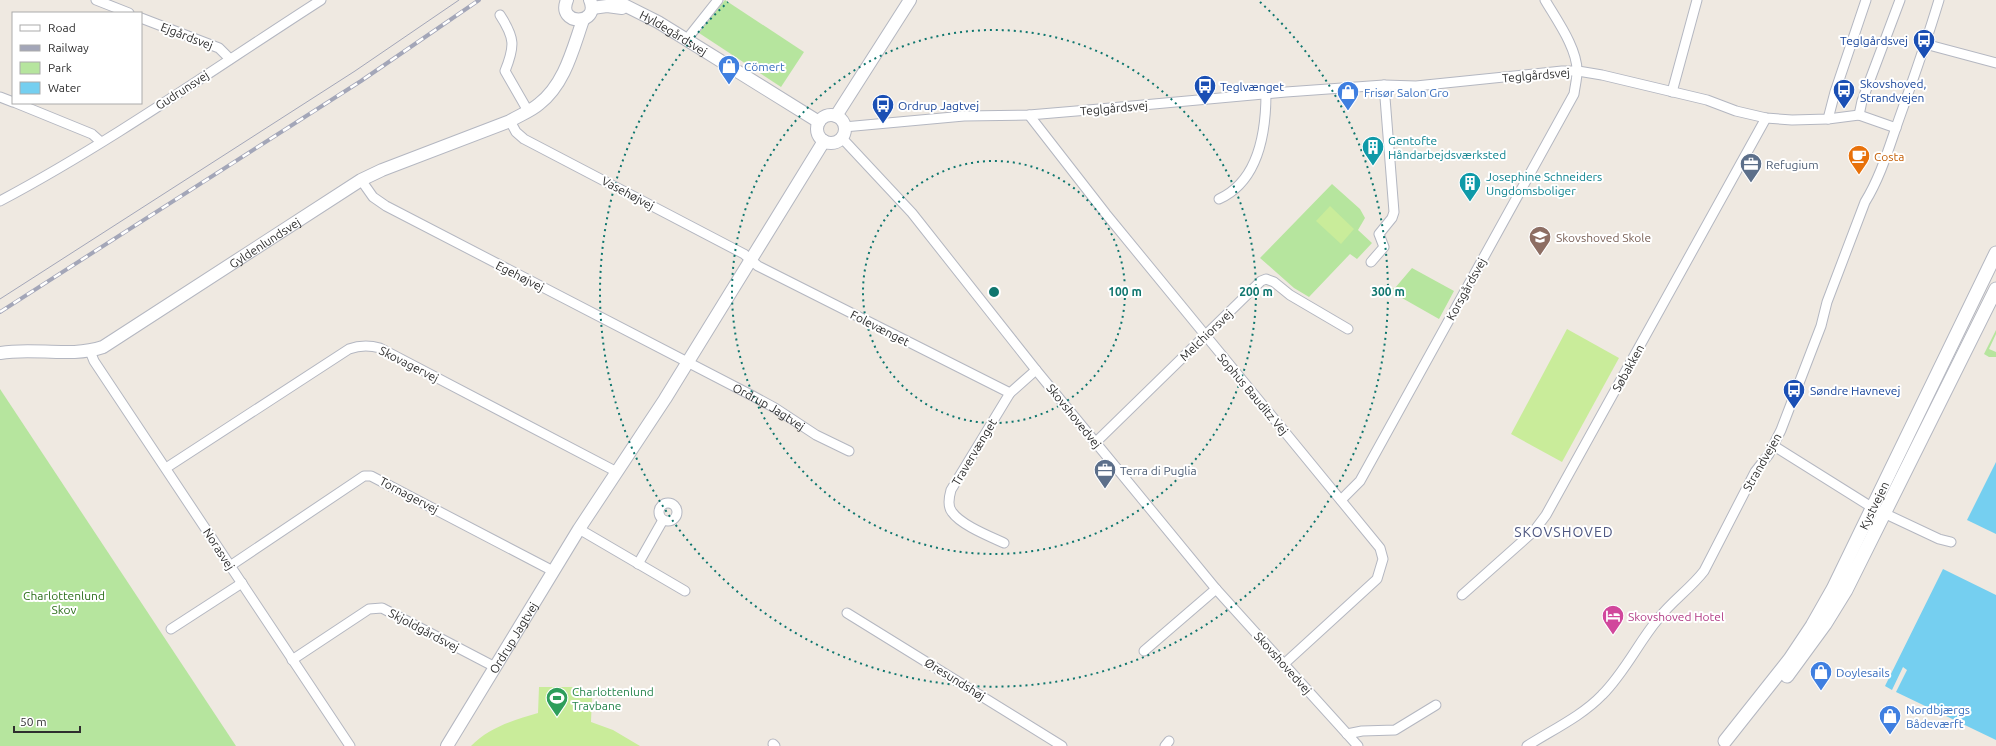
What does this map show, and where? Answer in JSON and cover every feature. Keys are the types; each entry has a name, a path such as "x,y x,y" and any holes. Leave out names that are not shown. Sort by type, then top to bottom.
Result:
{"main road":[{"name":"Kystvejen","path":"1722,743 1751,719 1800,660 1846,590 1879,510 1996,253"},
{"name":"Kystvejen","path":"1879,510 1996,289"}],"street":[{"path":"96,0 126,12"},
{"name":"Gudrunsvej","path":"0,201 32,184 101,142 321,0"},
{"path":"567,0 565,9 578,19"},
{"name":"Hyldegårdsvej","path":"614,0 658,22 687,39 764,90 818,122"},
{"path":"687,39 718,0"},
{"path":"836,116 910,0"},
{"path":"1545,0 1572,48 1578,71"},
{"path":"1672,92 1697,0"},
{"path":"1828,120 1835,92 1866,0"},
{"path":"1859,116 1862,101 1900,0"},
{"name":"Strandvejen","path":"1527,746 1583,710 1602,695 1620,674 1658,619 1697,581 1704,571 1755,472 1774,446 1792,404 1821,326 1827,302 1865,202 1874,187 1896,128 1939,0"},
{"name":"Gyldenlundsvej","path":"0,353 30,350 78,353 103,347 361,180 382,170 510,120 540,104 559,80 576,42 578,19 589,15 591,4"},
{"name":"Hyldegårdsvej","path":"591,4 629,8"},
{"path":"500,15 511,32 512,53 505,71 528,111"},
{"name":"Ejgårdsvej","path":"142,18 219,48 230,59"},
{"path":"1925,44 1996,63"},
{"name":"Teglgårdsvej","path":"843,132 964,116 1029,115 1266,93 1384,85 1416,86 1562,71 1578,71 1672,92 1766,118 1828,120 1859,116 1896,128"},
{"name":"Korsgårdsvej","path":"1341,500 1360,481 1570,102 1574,94 1578,71"},
{"path":"1370,262 1384,247 1379,234 1392,218 1394,212 1384,85"},
{"path":"1219,199 1230,194 1251,171 1258,158 1266,108 1266,93"},
{"path":"0,96 12,102"},
{"path":"18,104 92,134 101,142"},
{"name":"Sophus Bauditz Vej","path":"1029,115 1097,203 1380,548 1383,559 1382,568 1377,579 1284,664"},
{"path":"826,116 836,116 842,121 843,132 833,142 824,141 818,133 818,122 826,116"},
{"name":"Søbakken","path":"1462,595 1534,531 1546,515 1766,118"},
{"name":"Vasehøjvej","path":"510,120 516,132 524,139 737,251 751,260"},
{"name":"Skovshovedvej","path":"843,132 912,213 1095,443 1216,589 1358,746"},
{"name":"Ordrup Jagtvej","path":"447,746 579,529 618,472 824,141"},
{"name":"Egehøjvej","path":"361,180 373,197 386,206 687,362"},
{"name":"Folevænget","path":"751,260 758,266 788,282 1010,393"},
{"name":"Melchiorsvej","path":"1095,443 1261,281 1266,279 1274,282 1290,295 1348,329"},
{"name":"Skovagervej","path":"166,468 349,349 370,345 380,348 618,472"},
{"name":"Norasvej","path":"90,351 94,361 350,746"},
{"name":"Ordrup Jagtvej","path":"687,362 774,408 816,435 849,451"},
{"name":"Travervænget","path":"1004,543 962,522 951,512 949,502 951,490 1010,393 1036,370"},
{"path":"1774,446 1879,510 1939,539 1951,542"},
{"name":"Tornagervej","path":"230,566 364,476 371,476 553,571"},
{"path":"638,564 663,520"},
{"path":"579,529 685,591"},
{"path":"171,629 242,583"},
{"path":"1144,651 1216,589"},
{"name":"Skjoldgårdsvej","path":"292,660 369,609 376,607 382,608 495,667"},
{"name":"Øresundshøj","path":"847,613 1062,746"},
{"path":"1347,734 1362,731 1395,730 1436,705"}],"green space":[{"path":"725,0 804,52 781,87 699,33"},
{"path":"1332,184 1360,209 1365,218 1358,230 1372,243 1357,259 1350,254 1309,297 1294,288 1260,258"},
{"path":"1330,206 1354,229 1341,244 1316,221"},
{"path":"1412,268 1454,291 1439,319 1395,294 1388,288 1395,288"},
{"path":"1567,329 1619,358 1562,462 1511,434"},
{"path":"1996,330 1996,334 1989,349 1996,352 1996,357 1989,357 1984,354"},
{"name":"Charlottenlund Skov","path":"0,389 236,746 0,746"},
{"name":"Charlottenlund Travbane","path":"539,687 582,687 592,696 591,722 613,730 640,746 471,746 478,739 502,725 538,713"}],"water":[{"path":"1996,462 1996,534 1967,520"},
{"path":"1943,569 1996,595 1996,740 1896,692 1907,670 1903,667 1892,690 1885,686"}],"tram line":[{"path":"0,299 355,71 459,0"}],"railway":[{"path":"0,312 361,81 479,0"}],"place":[{"name":"Teglgårdsvej","path":"1924,60"},
{"name":"Cömert","path":"729,86"},
{"name":"Teglvænget","path":"1205,106"},
{"name":"Skovshoved, Strandvejen","path":"1844,110"},
{"name":"Frisør Salon Gro","path":"1348,112"},
{"name":"Ordrup Jagtvej","path":"883,124"},
{"name":"Gentofte Håndarbejdsværksted","path":"1373,166"},
{"name":"Costa","path":"1859,176"},
{"name":"Refugium","path":"1751,184"},
{"name":"Josephine Schneiders Ungdomsboliger","path":"1470,202"},
{"name":"Skovshoved Skole","path":"1540,256"},
{"name":"Søndre Havnevej","path":"1794,410"},
{"name":"Terra di Puglia","path":"1105,490"},
{"name":"Skovshoved Hotel","path":"1613,636"},
{"name":"Doylesails","path":"1821,692"},
{"name":"Charlottenlund Travbane","path":"557,718"},
{"name":"Nordbjærgs Bådeværft","path":"1890,736"}],"district":[{"name":"SKOVSHOVED","path":"1564,532"}]}
